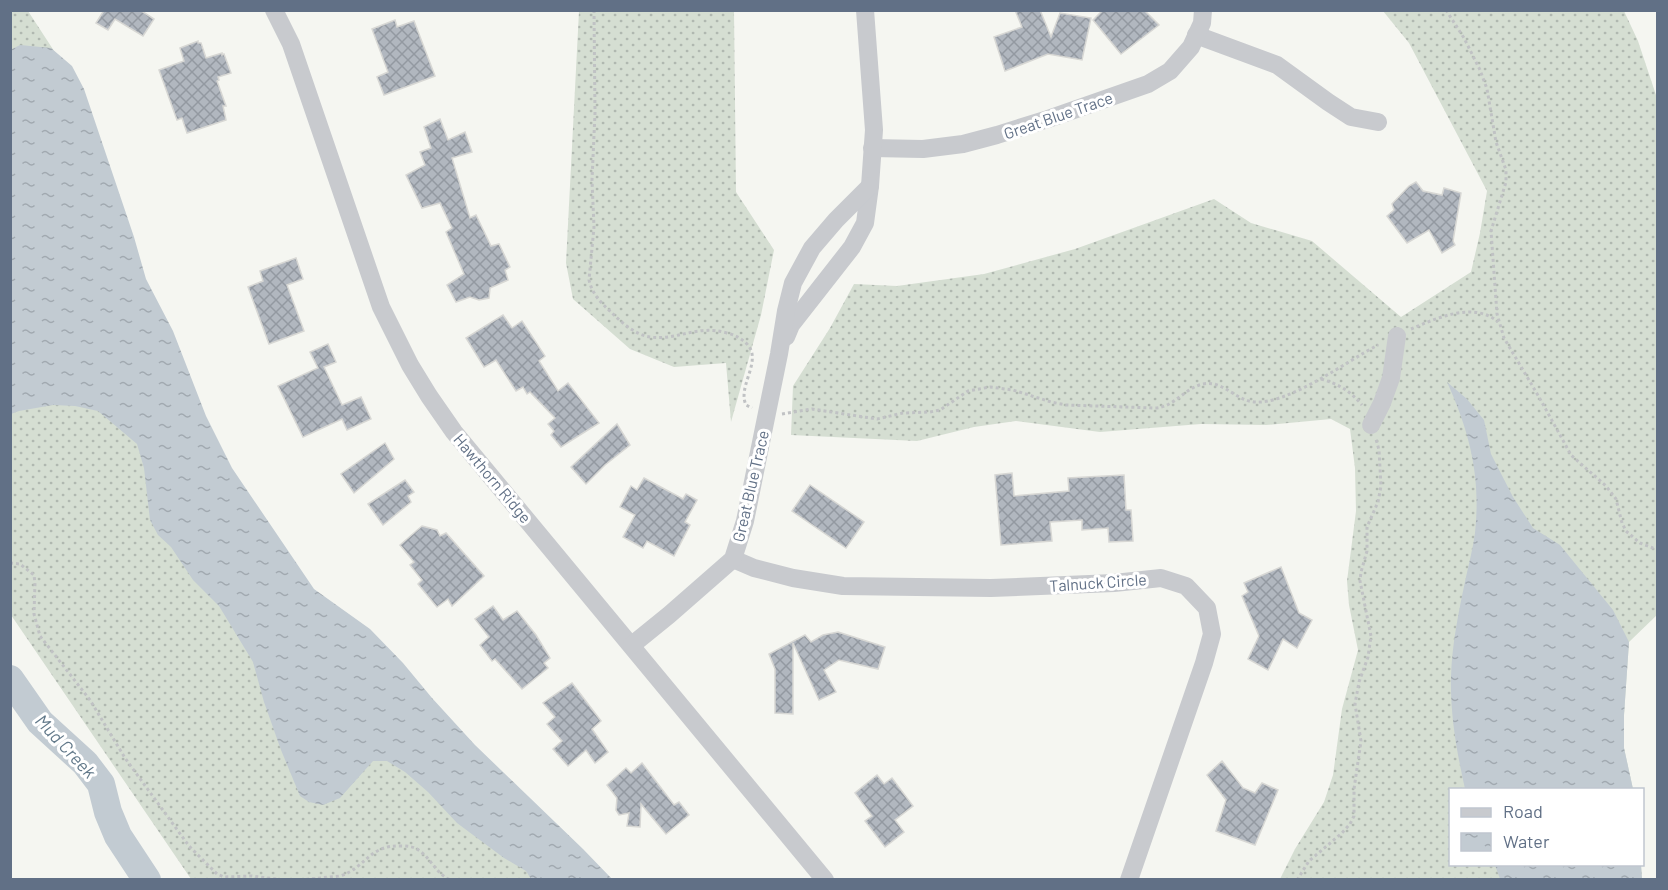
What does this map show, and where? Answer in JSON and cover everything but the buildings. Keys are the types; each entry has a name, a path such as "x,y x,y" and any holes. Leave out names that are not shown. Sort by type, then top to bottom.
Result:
{"street":[{"name":"Hawthorn Ridge","path":"274,10 291,44 381,307 429,396 454,432 825,879"},
{"name":"Great Blue Trace","path":"779,354 791,325 852,247 865,223 874,129 865,10"},
{"name":"Great Blue Trace","path":"872,148 923,149 963,144 1048,119 1148,84 1170,70 1191,47 1202,23 1203,10"},
{"path":"1196,35 1277,65 1352,117 1378,122"},
{"name":"Great Blue Trace","path":"632,645 733,559 745,520 793,283 812,248 870,186"},
{"path":"1371,424 1391,378 1396,336"},
{"name":"Talnuck Circle","path":"733,559 754,568 794,578 843,586 991,588 1114,583 1161,578 1186,586 1207,608 1212,634 1129,879"}],"path":[{"path":"594,10 595,113 592,180 594,227 589,280 591,288 606,308 619,320 649,337 658,338 702,329 737,336 748,345 753,359 743,395 749,407 780,414 812,409 877,418 940,410 968,391 990,387 1013,390 1066,405 1160,408 1204,384 1227,389 1242,398 1256,402 1287,396 1321,379 1364,352 1423,324 1469,312 1488,315 1498,322"},
{"path":"1446,10 1464,38 1480,70 1487,89 1496,142 1506,170 1506,182 1491,231 1498,322 1504,338 1571,455 1610,490 1616,500 1622,523 1630,536 1647,546 1658,547"},
{"path":"1297,879 1309,861 1342,833 1354,816 1354,789 1360,741 1355,704 1359,682 1368,657 1371,636 1360,581 1367,551 1367,526 1378,502 1381,486 1379,450 1362,405 1353,394 1336,383 1321,379"},
{"path":"10,563 20,564 34,575 34,614 40,636 90,700 125,758 189,846 217,874 224,877 252,876 282,879"},
{"path":"300,879 346,874 381,848 399,846 416,848 439,873 451,879"}],"shaded area":[{"path":"10,11 28,11 58,57 184,398 264,554 588,879 191,879 11,615"},
{"path":"579,11 734,11 736,192 774,250 761,315 731,422 726,363 674,367 630,349 573,299 566,263"},
{"path":"1383,11 1624,11 1638,41 1658,101 1658,614 1629,642 1624,748 1633,788 1449,788 1449,866 1641,866 1642,879 1280,879 1295,849 1324,802 1333,775 1342,709 1358,650 1349,605 1347,581 1356,511 1355,468 1350,429 1331,419 1266,425 1201,424 1100,432 1016,421 974,427 917,441 791,435 793,386 830,328 854,284 897,286 984,274 1075,249 1214,199 1251,223 1312,241 1401,317 1471,272 1487,191 1409,43"}],"water":[{"path":"20,45 51,48 72,66 84,89 146,279 173,331 206,416 232,468 314,589 370,629 475,745 612,879 531,879 526,871 504,858 457,823 428,792 405,772 387,761 373,761 340,798 323,805 309,802 300,796 264,702 253,662 219,606 193,580 171,547 158,535 150,520 144,468 137,444 98,411 75,406 53,405 11,414 10,50"},
{"path":"1447,382 1467,399 1484,420 1491,454 1513,497 1533,528 1560,545 1613,610 1629,642 1624,748 1633,788 1465,788 1455,733 1451,677 1456,627 1475,533 1476,493 1468,437"},
{"path":"1495,866 1641,866 1642,879 1500,879"}],"waterway":[{"name":"Mud Creek","path":"10,679 40,722 85,763 101,784 108,812 118,836 147,880"}]}
